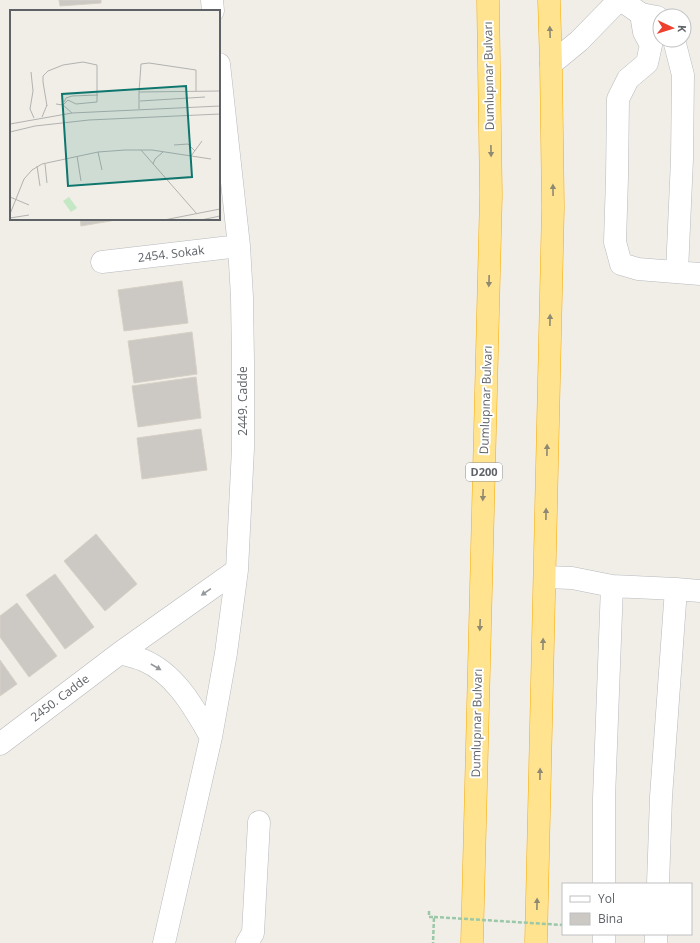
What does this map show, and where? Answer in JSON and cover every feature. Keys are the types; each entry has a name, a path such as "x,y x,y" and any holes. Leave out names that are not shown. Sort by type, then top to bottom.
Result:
{"highway":[{"name":"Dumlupınar Bulvarı","path":"472,943 491,195 488,0"},
{"path":"536,943 553,207 549,0"}],"street":[{"path":"212,0 213,10"},
{"path":"551,64 579,41 620,0 650,17 644,32 651,45 647,63 628,79 618,99 615,242 621,264 638,269 700,274"},
{"path":"676,48 683,75 682,159 677,272"},
{"name":"2449. Cadde","path":"164,943 211,737 226,653 238,570 244,448 240,246 220,78"},
{"name":"2454. Sokak","path":"102,262 240,246"},
{"name":"2450. Cadde","path":"0,744 120,653 238,570"},
{"path":"545,577 572,578 612,586 700,591"},
{"path":"604,883 604,798 612,586"},
{"path":"658,883 661,798 676,589"},
{"path":"120,653 143,660 161,670 179,688 193,707 211,737"},
{"path":"247,943 253,933 259,822"}],"path":[{"path":"430,911 429,917 562,925"},
{"path":"433,943 434,917"}],"building":[{"path":"59,0 101,0 101,3 60,6"},
{"path":"80,220 116,220 81,226"},
{"path":"182,281 188,323 124,331 118,290"},
{"path":"192,332 197,374 134,383 128,341"},
{"path":"196,377 201,418 138,427 132,386"},
{"path":"201,429 207,470 142,479 137,438"},
{"path":"96,534 137,584 105,611 64,561"},
{"path":"55,574 94,627 65,649 26,595"},
{"path":"17,603 57,656 29,677 0,637 0,616"},
{"path":"0,660 17,684 0,696"}]}
